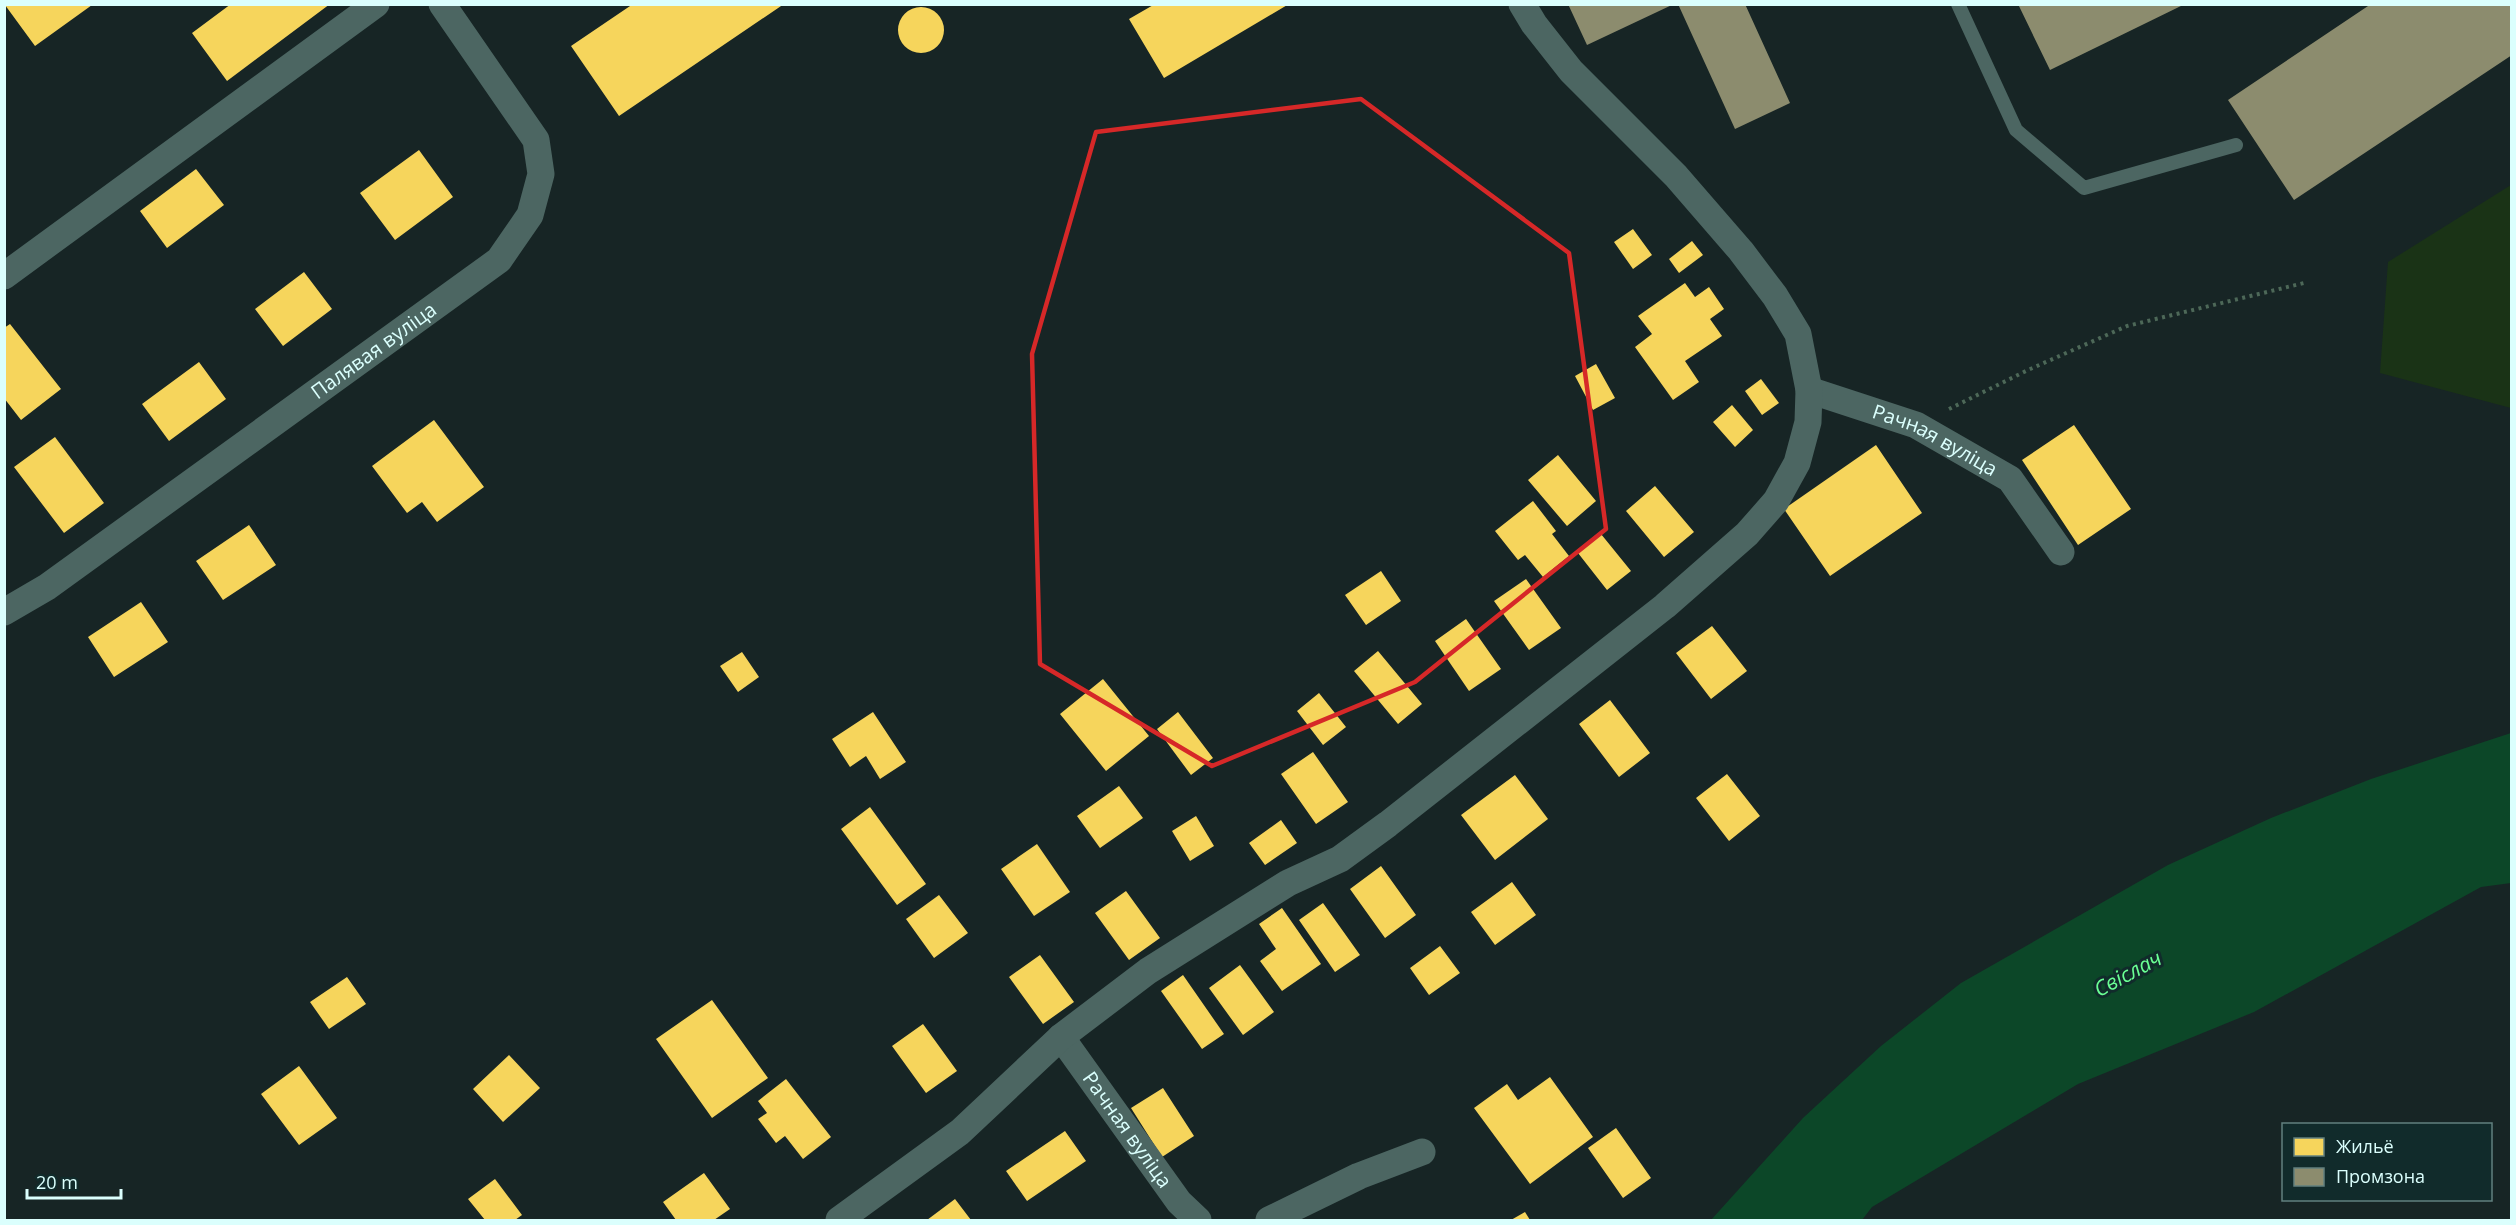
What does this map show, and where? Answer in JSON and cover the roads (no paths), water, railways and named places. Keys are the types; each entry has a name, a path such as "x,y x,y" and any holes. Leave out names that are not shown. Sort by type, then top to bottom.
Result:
{"street":[{"path":"4,276 376,4"},
{"name":"Палявая вуліца","path":"4,612 47,587 499,260 531,215 542,174 536,140 442,4"},
{"path":"844,1219 960,1132 1061,1037 1148,971 1288,883 1340,860 1388,824 1665,606 1747,534 1776,501 1797,463 1808,423 1809,390 1798,334 1775,296 1742,251 1676,176 1571,71 1534,24 1522,4"},
{"name":"Рачная вуліца","path":"1809,390 1916,425 2010,479 2061,552"},
{"name":"Рачная вуліца","path":"1061,1037 1179,1202 1198,1221"},
{"path":"1269,1221 1359,1176 1422,1152"}],"lane":[{"path":"1958,4 2016,130 2084,188 2236,145"}],"water":[{"name":"Свіслач","path":"2511,733 2511,883 2481,887 2254,1012 2078,1084 1872,1207 1862,1220 1711,1220 1803,1118 1881,1046 1961,983 2168,865 2271,818 2371,779"}]}
